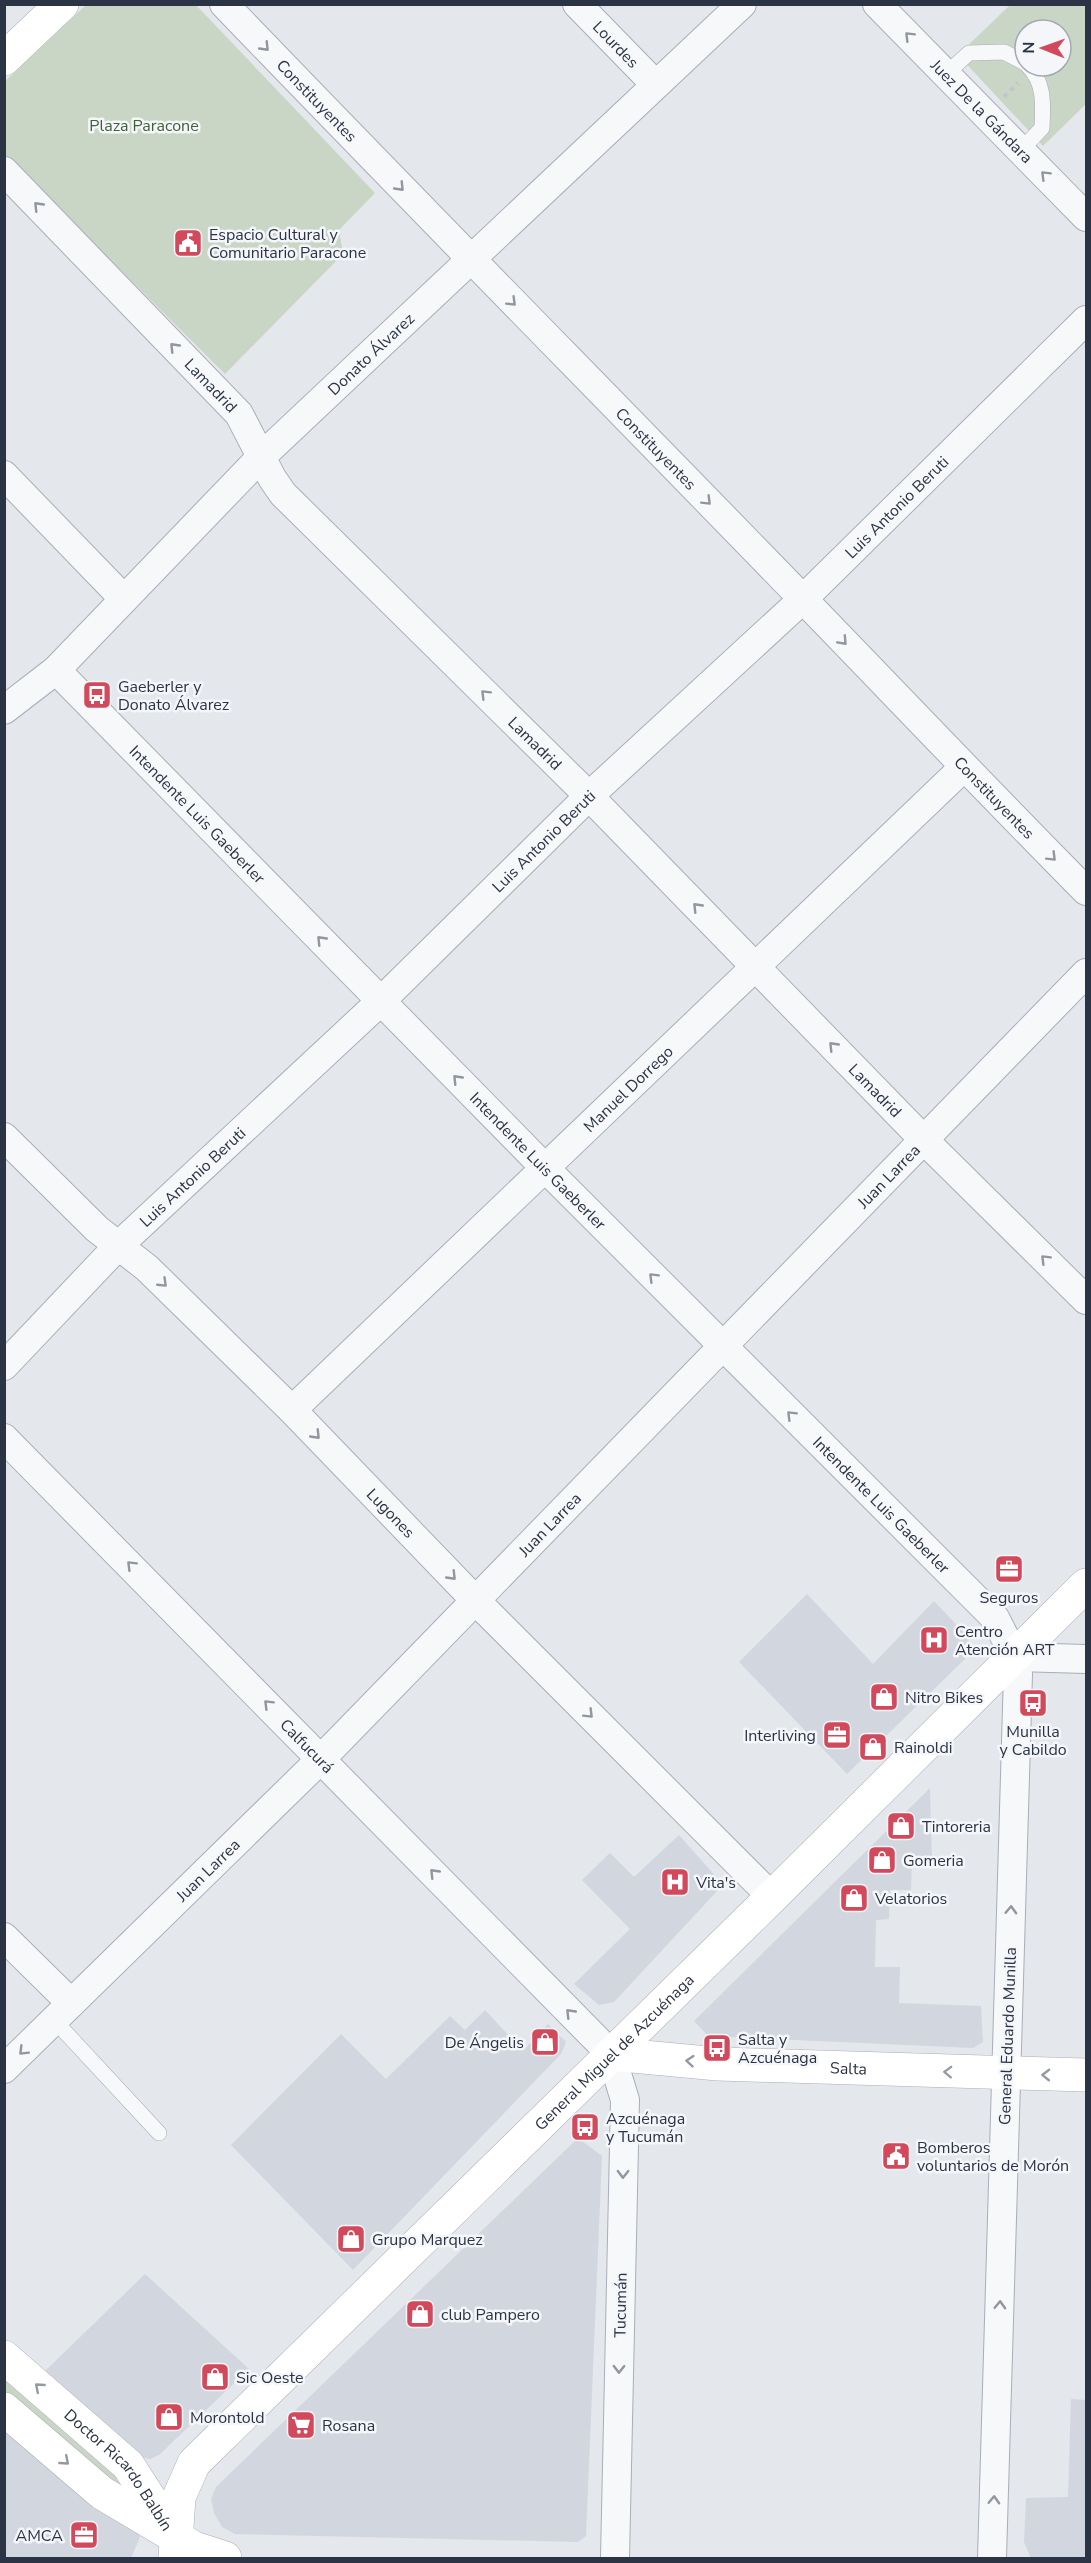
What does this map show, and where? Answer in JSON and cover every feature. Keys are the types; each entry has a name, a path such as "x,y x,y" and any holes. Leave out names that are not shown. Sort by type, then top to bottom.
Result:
{"street":[{"path":"4,59 62,4"},
{"name":"Constituyentes","path":"224,4 471,261 803,599 963,768 1086,891"},
{"name":"Lourdes","path":"577,4 655,84"},
{"name":"Donato Álvarez","path":"4,710 56,670 261,457 742,4"},
{"name":"Juez De la Gándara","path":"877,4 1086,217"},
{"name":"Lamadrid","path":"4,171 239,414 283,494 589,796 923,1139 1086,1300"},
{"name":"Luis Antonio Beruti","path":"4,1366 117,1247 381,1001 589,796 803,599 1086,320"},
{"path":"4,475 124,599"},
{"name":"Intendente Luis Gaeberler","path":"56,670 721,1346 994,1618 1015,1658"},
{"name":"Manuel Dorrego","path":"292,1410 963,768"},
{"name":"Juan Larrea","path":"4,2069 322,1758 1086,972"},
{"name":"Lugones","path":"4,1137 117,1247 147,1268 292,1410 476,1600 772,1897"},
{"name":"Calfucurá","path":"4,1438 322,1758 611,2055"},
{"name":"General Miguel de Azcuénaga","path":"169,2552 180,2497 194,2463 1015,1658 1086,1585"},
{"path":"1015,1658 1086,1659"},
{"name":"General Eduardo Munilla","path":"992,2559 1017,1674 1015,1658"},
{"path":"4,1937 62,2012"},
{"name":"Salta","path":"611,2055 717,2064 1086,2075"},
{"name":"Tucumán","path":"611,2055 625,2100 615,2559"},
{"name":"Doctor Ricardo Balbín","path":"4,2358 129,2465 169,2552"},
{"name":"Doctor Ricardo Balbín","path":"4,2409 169,2552"},
{"path":"169,2552 206,2554 225,2559"}],"lane":[{"path":"946,74 969,53 1004,52 1013,58"},
{"path":"1021,150 1042,128 1042,95 1037,78"},
{"path":"62,2012 159,2133"}],"path":[{"path":"999,102 1019,78"}],"shaded area":[{"path":"807,1594 873,1664 934,1601 968,1637 965,1659 847,1774 739,1662"},
{"path":"930,1788 932,1861 912,1861 911,1890 890,1890 889,1919 876,1920 875,1967 900,1967 899,2003 981,2006 983,2042 973,2048 708,2036 694,2021"},
{"path":"679,1835 717,1878 718,1890 614,2002 599,2005 574,1984 630,1929 582,1880 610,1853 634,1877"},
{"path":"485,2010 523,2051 548,2024 566,2042 561,2054 353,2270 231,2145 341,2034 386,2079 450,2016 465,2030"},
{"path":"578,2138 602,2156 586,2536 578,2542 235,2534 222,2527 214,2513 211,2499 216,2487"},
{"path":"145,2274 249,2369 159,2455 150,2459 141,2457 45,2371"},
{"path":"1071,2399 1086,2400 1086,2558 1031,2558 1024,2542 1026,2498 1068,2497"},
{"path":"4,2411 137,2528 140,2537 131,2558 5,2558"}],"green space":[{"name":"Plaza Paracone","path":"86,5 196,5 375,193 339,230 343,254 225,374 5,155 4,82"},
{"path":"1010,5 1086,5 1086,104 1043,146 958,55"},
{"path":"5,2373 112,2468 120,2481 119,2485 100,2478 5,2393"}],"place":[{"name":"Espacio Cultural y Comunitario Paracone","path":"188,243"},
{"name":"Gaeberler y Donato Álvarez","path":"97,695"},
{"name":"Seguros","path":"1009,1569"},
{"name":"Centro Atención ART","path":"934,1640"},
{"name":"Nitro Bikes","path":"884,1697"},
{"name":"Munilla y Cabildo","path":"1033,1703"},
{"name":"Interliving","path":"837,1735"},
{"name":"Rainoldi","path":"873,1747"},
{"name":"Tintoreria","path":"901,1826"},
{"name":"Gomeria","path":"882,1860"},
{"name":"Vita's","path":"675,1882"},
{"name":"Velatorios","path":"854,1898"},
{"name":"De Ángelis","path":"545,2042"},
{"name":"Salta y Azcuénaga","path":"717,2048"},
{"name":"Azcuénaga y Tucumán","path":"585,2127"},
{"name":"Bomberos voluntarios de Morón","path":"896,2156"},
{"name":"Grupo Marquez","path":"351,2239"},
{"name":"club Pampero","path":"420,2314"},
{"name":"Sic Oeste","path":"215,2377"},
{"name":"Morontold","path":"169,2417"},
{"name":"Rosana","path":"301,2425"},
{"name":"AMCA","path":"84,2535"}]}
